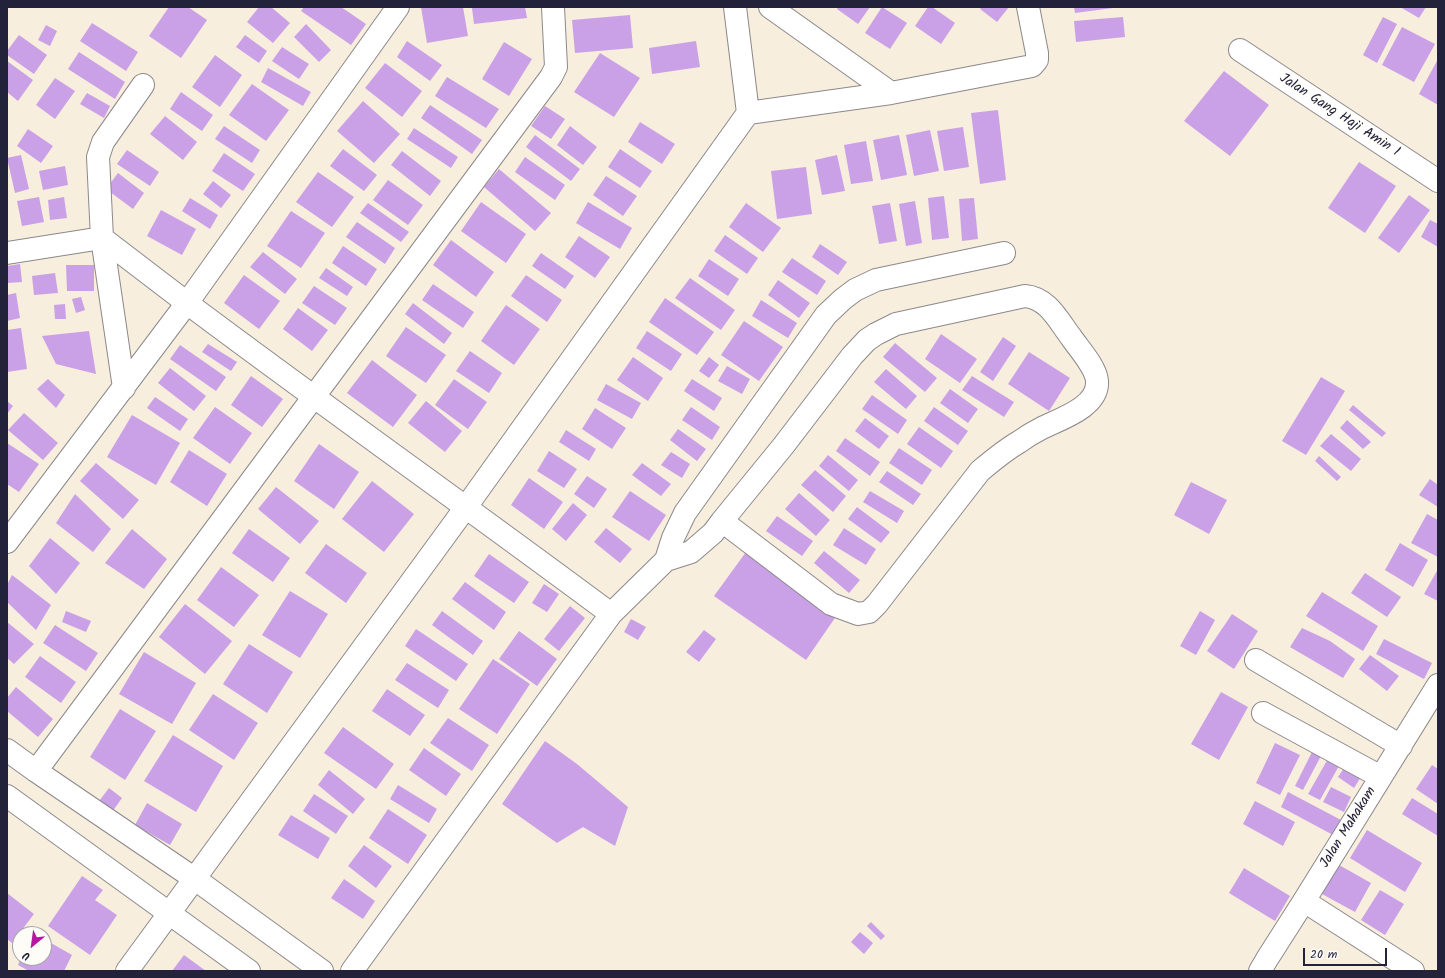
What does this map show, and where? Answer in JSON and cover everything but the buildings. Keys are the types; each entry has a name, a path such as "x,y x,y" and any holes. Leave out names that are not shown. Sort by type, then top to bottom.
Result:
{"street":[{"path":"7,542 187,303 398,7"},
{"path":"36,771 551,77 556,67 553,7"},
{"path":"127,971 466,507 748,113 734,7"},
{"path":"770,7 891,93"},
{"path":"748,113 891,93 1032,66 1037,60 1037,53 1028,7"},
{"name":"Jalan Gang Haji Amin 1","path":"1240,50 1438,181"},
{"path":"124,388 102,238 98,157 103,142 143,86"},
{"path":"7,252 102,238 314,398 466,507 610,614"},
{"path":"666,560 673,538 685,513 826,315 843,299 856,290 876,280 1004,253"},
{"path":"352,971 610,614 666,560 691,552 713,533 784,445 852,356 867,340 886,328 896,324 1025,296 1039,299 1050,309 1093,370 1097,381 1096,391 1088,403 1066,418 1043,428 1018,442 1000,454 980,471 878,604 869,612 858,614 831,604 722,522"},
{"path":"1256,660 1401,746"},
{"name":"Jalan Mahakam","path":"1260,971 1438,685"},
{"path":"1264,713 1381,777"},
{"path":"7,750 195,879 322,971"},
{"path":"9,803 170,914 249,971"},
{"path":"1304,901 1413,971"}]}
